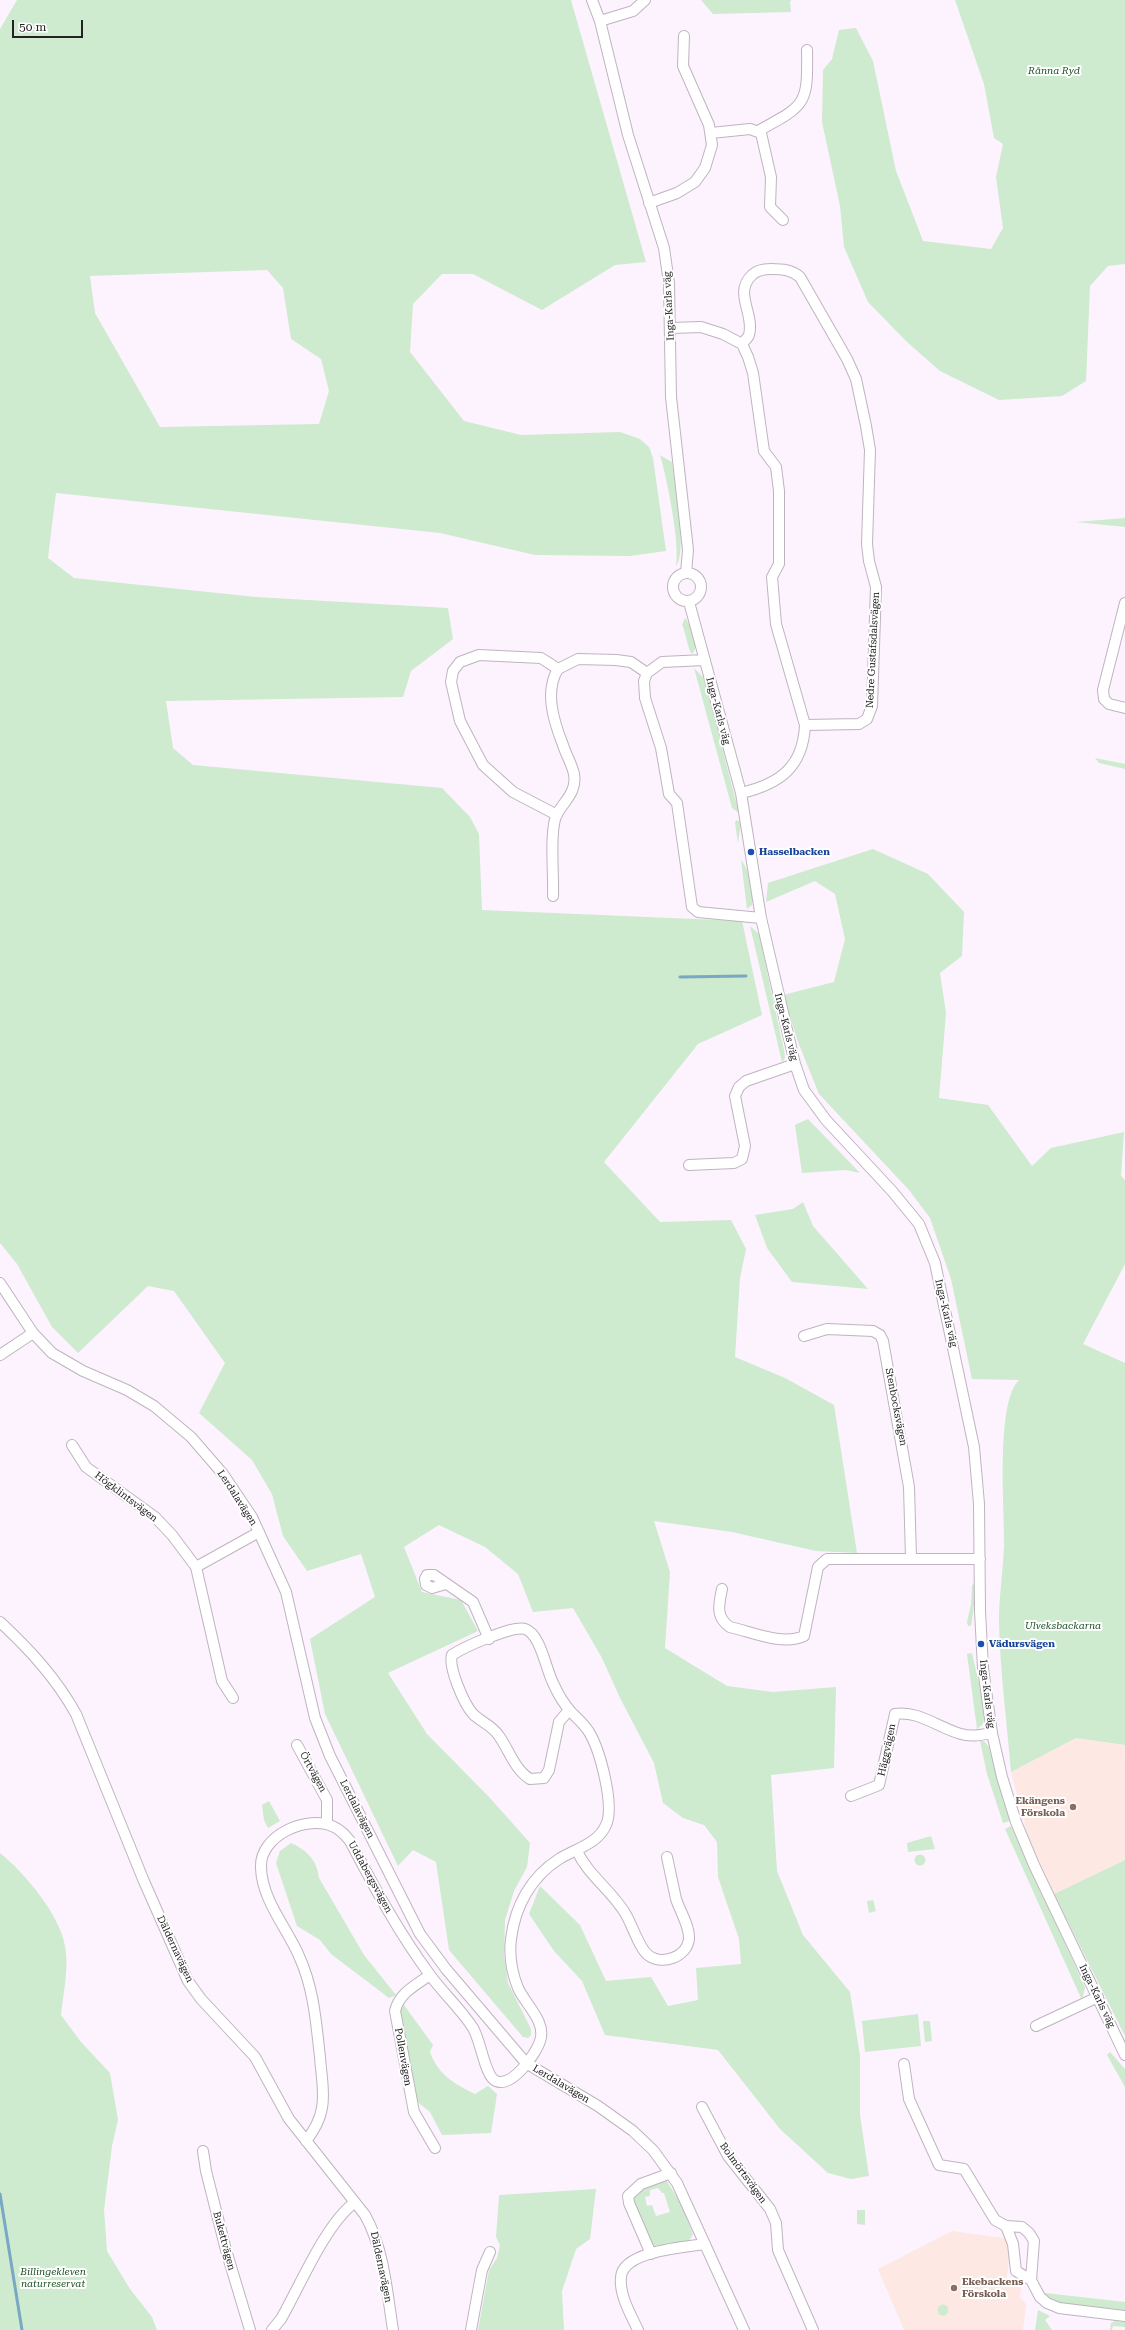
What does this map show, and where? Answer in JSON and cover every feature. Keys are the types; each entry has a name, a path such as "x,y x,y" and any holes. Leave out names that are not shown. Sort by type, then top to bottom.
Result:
{"street":[{"name":"Inga-Karls väg","path":"592,0 600,21 628,135 664,248 670,283 671,397 688,550 686,573"},
{"path":"600,21 633,11 645,0"},
{"path":"649,203 677,193 701,176 712,145 711,133 683,66 684,36"},
{"path":"758,131 800,105 806,91 807,50"},
{"path":"711,133 750,129 758,131 762,137 771,177 770,207 783,220"},
{"name":"Nedre Gustafsdalsvägen","path":"742,344 749,336 750,323 744,291 747,280 757,271 767,269 794,272 800,277 847,359 856,379 870,450 867,544 869,561 876,587 872,706 867,719 858,724 805,725"},
{"path":"671,328 701,327 723,334 742,344 753,373 764,451 776,467 779,491 779,564 772,577 773,601 776,624 805,725 804,740 798,757 784,775 764,787 741,793"},
{"path":"686,573 698,578 701,584 700,592 696,598 689,602 677,599 673,592 673,583 677,576 686,573"},
{"name":"Inga-Karls väg","path":"689,602 741,793 761,918 795,1064 804,1090 826,1120 905,1206 919,1224 935,1263 972,1434 977,1473 982,1652 992,1732 1002,1777 1019,1829 1125,2055"},
{"path":"1125,603 1104,690 1104,699 1109,704 1125,708"},
{"path":"557,815 513,792 494,777 483,765 460,721 451,682 453,671 460,662 479,655 541,658 558,669"},
{"path":"553,896 554,837 557,815 573,791 574,775 556,726 551,700 551,686 558,669 578,659 616,660 631,662 647,673"},
{"path":"705,660 662,662 647,673 643,688 661,748 669,794 677,803 692,907 698,912 761,918"},
{"path":"689,1165 734,1163 742,1159 745,1146 735,1096 739,1087 746,1082 795,1064"},
{"name":"Lerdalavägen","path":"0,1283 33,1333 52,1353 83,1371 127,1390 154,1406 191,1437 223,1474 252,1517 286,1592 314,1718 330,1756 420,1934 526,2063 598,2106 633,2131 653,2150 670,2173 705,2244 744,2330"},
{"name":"Stenbocksvägen","path":"804,1336 826,1329 873,1331 880,1335 883,1340 910,1487 911,1558"},
{"path":"0,1355 33,1333"},
{"name":"Högklintsvägen","path":"72,1445 86,1467 155,1517 172,1535 196,1567 222,1681 233,1698"},
{"path":"196,1567 259,1532"},
{"path":"722,1588 719,1606 720,1617 723,1622 738,1628 783,1639 795,1640 804,1636 816,1577 822,1562 833,1559 980,1559"},
{"path":"446,1584 473,1602 489,1639"},
{"name":"Däldernavägen","path":"0,1622 42,1664 65,1694 76,1714 143,1879 188,1980 201,1999 255,2057 289,2119 365,2215 378,2244 393,2330"},
{"path":"569,1710 559,1722 549,1770 544,1778 540,1780 525,1776 498,1735 474,1715 468,1706 452,1669 450,1662 452,1655 514,1629 525,1629 537,1640 553,1684 569,1710 589,1731 595,1744 610,1806 606,1827 598,1836 577,1851 589,1871 609,1890 624,1911 643,1949 649,1955 664,1959 679,1956 684,1952 689,1938 677,1900 667,1857"},
{"name":"Häggvägen","path":"851,1796 880,1785 895,1714 901,1713 928,1719 961,1734 976,1736 992,1732"},
{"name":"Örtvägen","path":"297,1745 327,1800 327,1824"},
{"name":"Uddabergsvägen","path":"306,2141 320,2114 323,2093 313,1994 299,1955 267,1894 260,1866 264,1853 271,1842 282,1832 310,1823 327,1824 343,1832 350,1841 405,1939 430,1975 474,2030 483,2051 489,2076 496,2082 505,2082 512,2079 526,2063 540,2043 542,2034 540,2026 522,1996 514,1973 510,1941 513,1926 524,1896 532,1882 560,1859 577,1851"},
{"name":"Pollenvägen","path":"430,1975 403,1995 397,2003 395,2011 414,2112 435,2148"},
{"path":"1036,2026 1098,1997"},
{"path":"904,2064 909,2099 939,2165 964,2169 995,2220 1006,2226 1022,2227 1029,2233 1034,2241 1031,2280"},
{"name":"Bolmörtsvägen","path":"702,2107 728,2156 770,2209 776,2223 778,2250 813,2330"},
{"name":"Bukettvägen","path":"203,2151 206,2171 222,2235 250,2330"},
{"path":"651,2254 629,2203 628,2196 641,2184 670,2173"},
{"path":"272,2330 282,2319 332,2226 344,2210 354,2202"},
{"path":"1006,2226 1013,2244 1016,2271 1031,2280 1040,2297 1046,2303 1059,2308 1125,2316"},
{"path":"638,2330 625,2300 620,2277 628,2263 651,2254 705,2244"},
{"path":"471,2330 482,2270 490,2252"}],"shaded area":[{"name":"Ekängens Förskola","path":"1076,1738 1125,1745 1125,1860 1054,1894 1029,1841 1011,1772"},
{"name":"Ekebackens Förskola","path":"952,2231 1004,2238 1008,2242 1010,2249 1007,2278 1022,2280 1020,2297 1026,2304 1023,2330 904,2330 878,2269"}],"green space":[{"path":"17,0 571,0 646,262 615,265 542,310 473,274 442,274 413,304 410,352 464,421 521,435 620,432 640,439 649,447 653,458 666,551 630,556 535,555 440,533 56,493 48,558 74,578 256,597 448,608 453,639 411,671 403,697 166,701 173,748 193,765 442,788 470,817 479,834 482,910 742,921 762,1015 698,1044 604,1162 660,1222 731,1220 746,1249 740,1278 735,1357 785,1378 834,1405 857,1553 816,1551 732,1532 654,1521 670,1572 665,1648 727,1686 773,1692 836,1687 834,1768 771,1775 777,1871 803,1935 850,1992 860,2056 860,2115 869,2176 851,2179 828,2173 780,2129 718,2050 605,2035 582,1981 554,1951 529,1914 540,1886 580,1925 606,1981 651,1977 668,2006 698,2000 696,1968 741,1964 739,1939 718,1877 717,1842 704,1825 683,1818 663,1803 654,1763 620,1698 602,1658 573,1608 533,1612 518,1574 485,1547 439,1525 404,1547 422,1592 461,1600 478,1631 388,1673 427,1734 490,1798 530,1843 527,1867 514,1891 505,1920 504,1956 508,1983 531,2029 531,2035 528,2038 523,2037 449,1950 436,1862 413,1850 398,1866 325,1714 310,1639 375,1597 361,1554 307,1571 283,1536 272,1494 252,1460 199,1413 225,1363 174,1291 148,1286 78,1353 52,1327 17,1264 0,1243 0,29","holes":["267,270 283,288 291,339 321,359 329,391 319,424 160,427 95,313 90,276"]},
{"path":"701,0 792,0 790,1 791,12 713,14"},
{"name":"Rånna Ryd","path":"955,0 1125,0 1125,264 1108,266 1090,286 1086,381 1062,396 999,400 940,371 907,342 868,302 844,247 840,206 822,122 823,70 832,59 839,30 856,28 873,61 896,171 923,241 991,249 1003,228 996,177 1003,144 994,138 984,84"},
{"path":"660,455 672,462 681,532 681,547 676,566 677,555 675,527"},
{"path":"1125,518 1125,527 1076,522"},
{"path":"685,618 694,636 696,646 692,654 689,649 682,625"},
{"path":"694,668 704,678 739,813 732,808"},
{"path":"1095,758 1125,764 1125,769 1099,763"},
{"path":"736,820 741,822 738,843 735,823"},
{"name":"Ulveksbackarna","path":"873,849 928,874 964,912 962,956 940,973 946,1013 939,1098 988,1105 1032,1166 1051,1148 1124,1132 1121,1176 1125,1180 1125,1264 1083,1344 1125,1363 1125,1745 1076,1738 1011,1772 1001,1660 999,1612 1004,1546 1004,1433 1007,1411 1012,1392 1019,1380 972,1379 951,1279 930,1218 909,1190 819,1094 798,1042 783,995 834,982 845,939 835,894 815,881 766,902 768,883"},
{"path":"741,860 749,875 752,887 752,905 747,909"},
{"path":"750,926 759,934 784,1050 785,1058 782,1062"},
{"path":"808,1119 860,1173 846,1170 802,1173 795,1125"},
{"path":"803,1202 813,1226 868,1289 792,1282 767,1248 755,1215 793,1209"},
{"path":"974,1584 974,1606 971,1626 968,1626 967,1622 971,1604 972,1585"},
{"path":"972,1653 984,1710 983,1724 977,1729 967,1654"},
{"path":"980,1741 984,1741 989,1747 1010,1821 1003,1823 987,1774"},
{"path":"269,1801 280,1821 268,1828 264,1820 262,1805"},
{"path":"1011,1826 1085,1987 1083,1997 1081,1998 1005,1829"},
{"path":"931,1836 935,1849 908,1852 907,1843"},
{"path":"291,1843 302,1849 310,1856 316,1866 319,1878 364,1955 396,1995 389,1998 331,1954 320,1940 297,1926 276,1863 280,1851"},
{"name":"Billingekleven naturreservat","path":"0,1853 32,1885 51,1912 58,1926 64,1940 66,1953 66,1976 61,2015 81,2042 110,2073 118,2120 112,2146 104,2210 107,2251 130,2289 152,2317 157,2330 0,2330"},
{"path":"920,1854 924,1856 926,1860 924,1864 920,1866 916,1864 914,1860 916,1856"},
{"path":"1125,1860 1125,2036 1054,1894"},
{"path":"873,1900 876,1911 869,1913 867,1901"},
{"path":"404,2005 433,2045 430,2052 433,2060 442,2073 475,2094 488,2086 497,2094 491,2133 442,2135 430,2112 415,2100 400,2014 401,2008"},
{"path":"918,2014 921,2046 865,2052 862,2021"},
{"path":"923,2021 930,2021 932,2041 925,2042"},
{"path":"1110,2052 1125,2069 1125,2087 1107,2055"},
{"path":"665,2178 681,2204 693,2234 689,2241 653,2247 631,2199 642,2187","holes":["658,2188 662,2193 664,2193 670,2212 656,2216 652,2205 647,2206 645,2197 650,2196 650,2190"]},
{"path":"596,2189 590,2239 576,2249 562,2291 564,2330 478,2330 489,2270 497,2258 500,2245 496,2237 499,2195"},
{"path":"857,2210 865,2210 865,2225 857,2224"},
{"path":"1045,2293 1125,2302 1125,2312 1062,2304 1044,2295"},
{"path":"943,2304 947,2306 949,2310 947,2314 943,2316 939,2314 937,2310 939,2306"},
{"path":"1038,2310 1050,2316 1045,2320 1052,2330 1035,2330"},
{"path":"1115,2321 1125,2322 1125,2327 1113,2326 1112,2330 1110,2330 1111,2323"}],"waterway":[{"path":"680,977 746,976"},
{"path":"0,2194 22,2330"}],"place":[{"name":"Hasselbacken","path":"751,852"},
{"name":"Vädursvägen","path":"981,1644"},
{"name":"Ekängens Förskola","path":"1073,1807"},
{"name":"Ekebackens Förskola","path":"954,2288"}]}
